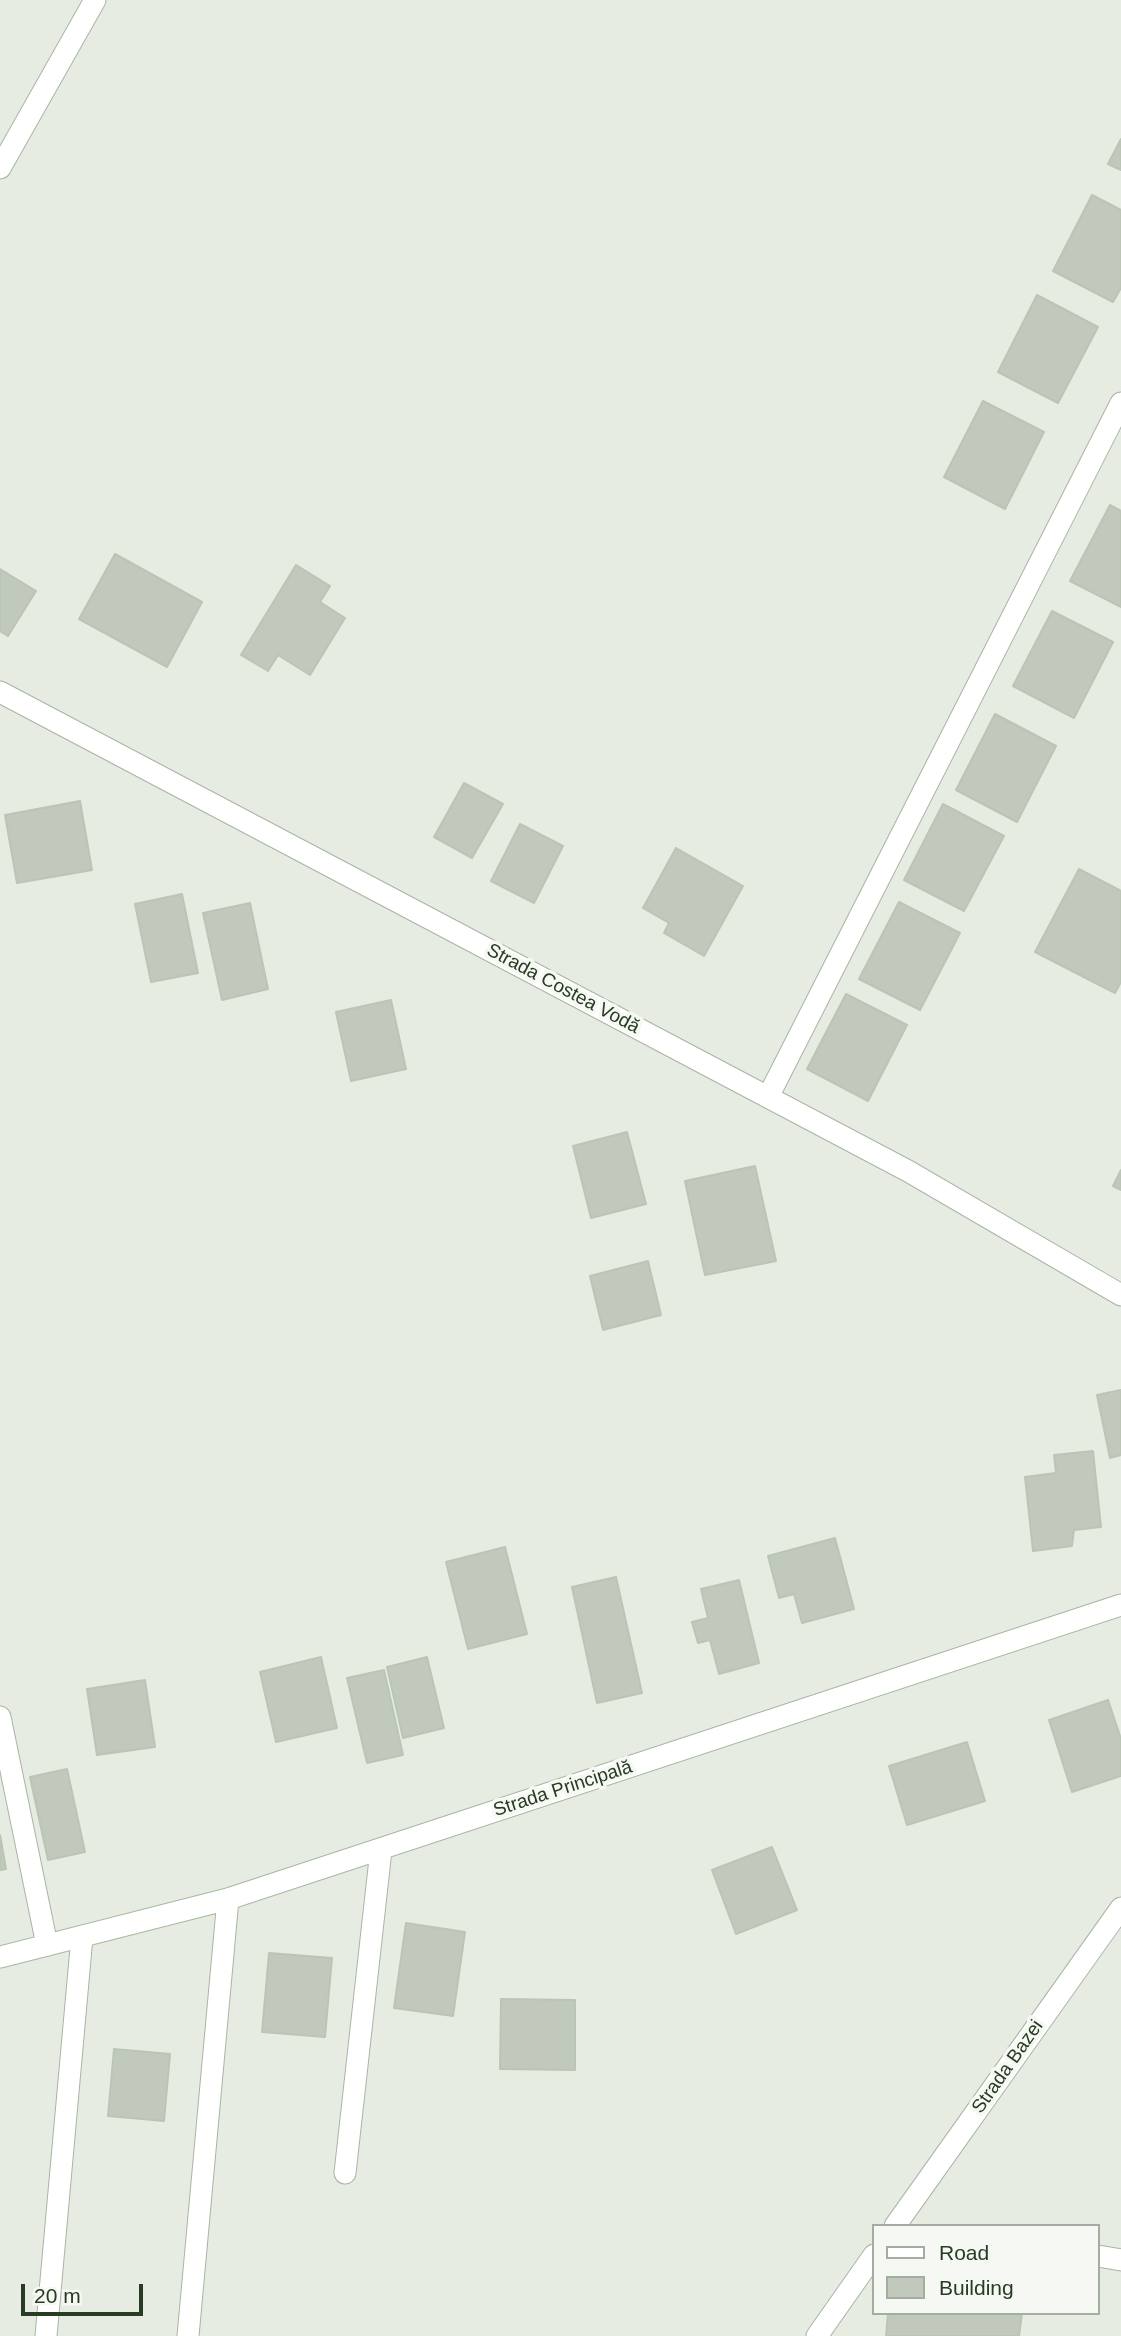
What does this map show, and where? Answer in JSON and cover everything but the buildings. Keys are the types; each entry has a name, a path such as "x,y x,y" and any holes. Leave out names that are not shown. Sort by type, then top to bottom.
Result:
{"street":[{"path":"0,168 95,0"},
{"path":"768,1097 1121,403"},
{"name":"Strada Costea Vodă","path":"0,692 908,1171 1121,1295"},
{"name":"Strada Principală","path":"0,1957 228,1899 1121,1605"},
{"path":"0,1717 47,1945"},
{"path":"345,2173 381,1850"},
{"path":"188,2336 228,1899"},
{"name":"Strada Bazei","path":"897,2224 1121,1908"},
{"path":"46,2336 82,1937"},
{"path":"1100,2256 1121,2260"},
{"path":"817,2336 872,2258"}]}
